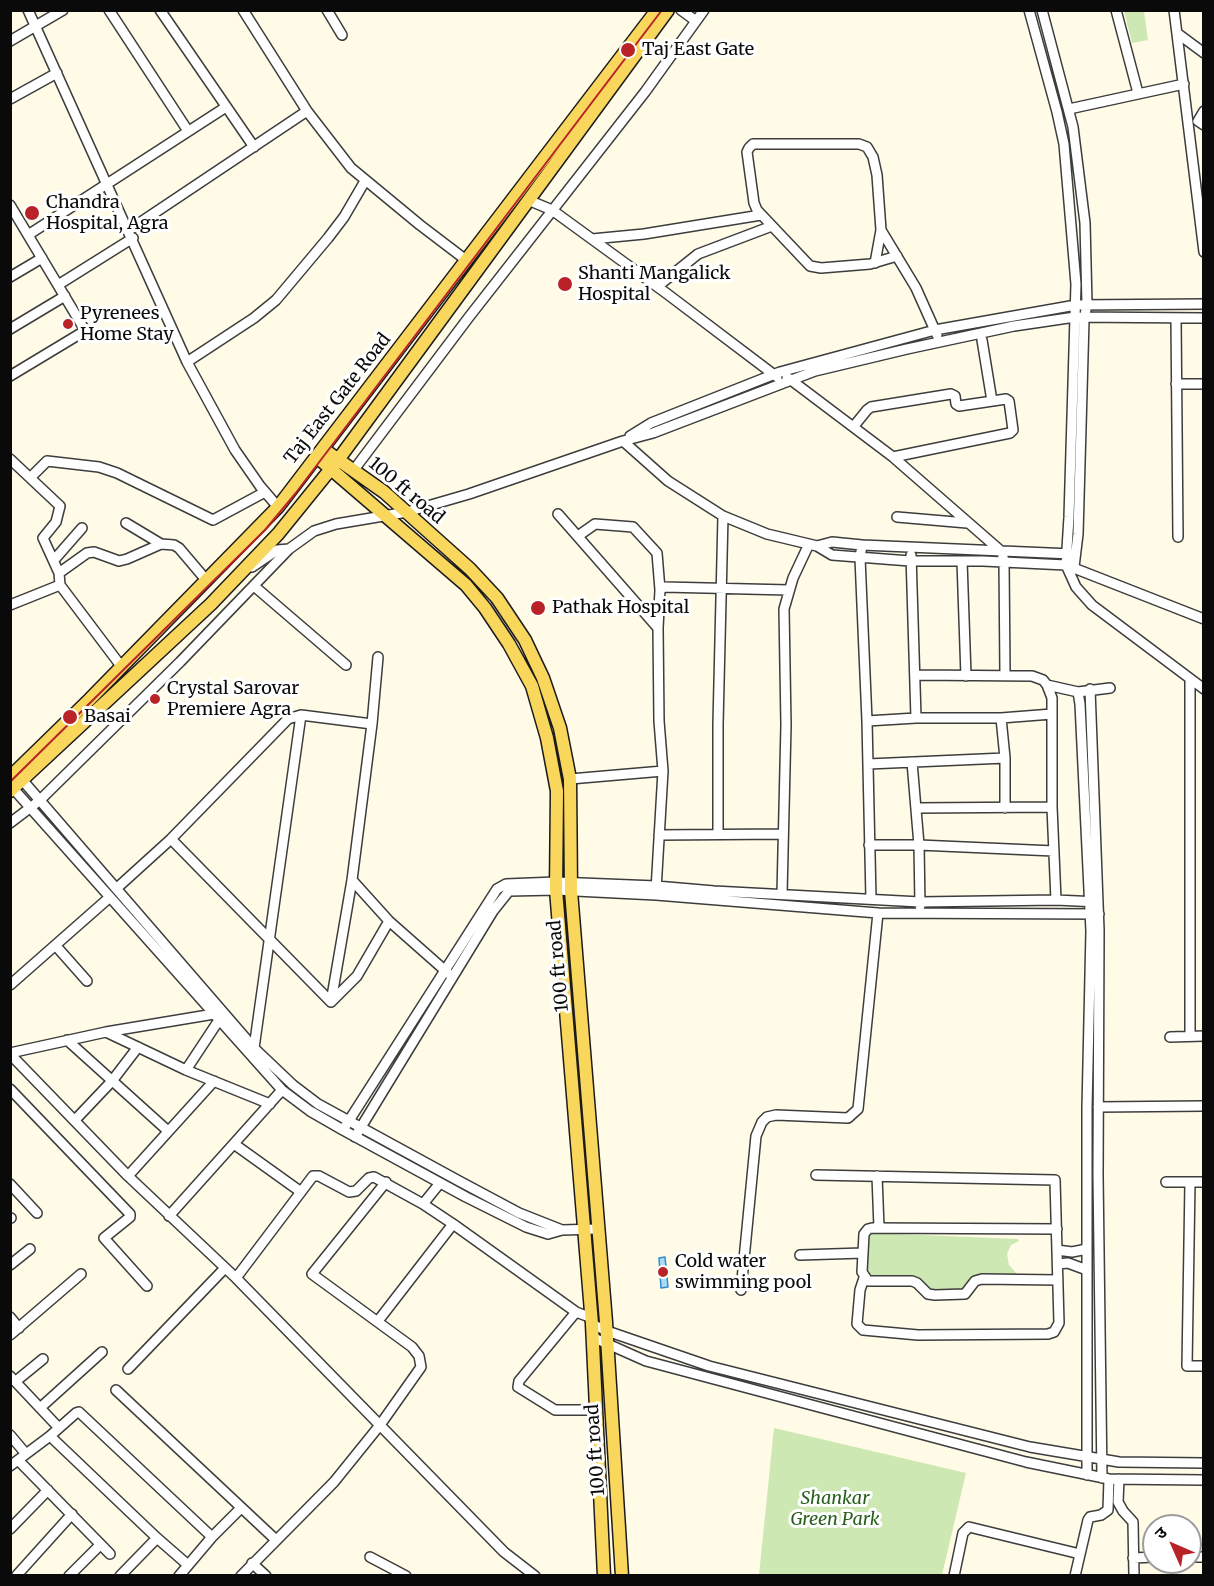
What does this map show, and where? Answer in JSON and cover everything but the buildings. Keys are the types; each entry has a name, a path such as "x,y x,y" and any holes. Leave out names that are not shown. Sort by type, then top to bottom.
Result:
{"main road":[{"name":"Taj East Gate Road","path":"14,782 121,666 278,507 657,10"},
{"path":"14,782 211,604 278,534 334,465 668,10"},
{"name":"100 ft road","path":"320,453 383,515 466,585 485,608 509,644 532,686 554,769 557,791 556,886 592,1326 604,1575"},
{"name":"100 ft road","path":"334,465 353,471 384,492 470,569 508,612 525,640 543,678 560,728 570,779 571,888 607,1331 622,1575"}],"street":[{"path":"28,10 187,362 235,450 278,507"},
{"path":"10,41 63,10"},
{"path":"109,10 188,131"},
{"path":"160,10 254,147"},
{"path":"243,10 307,111 335,149 365,181 466,260"},
{"path":"681,10 696,21"},
{"path":"353,471 645,92 704,10"},
{"path":"1029,10 1064,144 1076,305 1080,317 1078,534 1071,554 1070,566 1076,587 1092,605 1203,689"},
{"path":"1042,10 1069,109 1077,151 1085,223 1087,304 1080,317"},
{"path":"1116,10 1138,93"},
{"path":"1174,10 1203,252"},
{"path":"329,11 342,35"},
{"path":"1177,33 1203,53"},
{"path":"10,99 57,73"},
{"path":"1069,109 1184,84"},
{"path":"28,236 226,107"},
{"path":"58,285 307,111"},
{"path":"1203,111 1198,121 1203,125"},
{"path":"875,263 881,230 877,175 873,157 867,147 859,144 753,144 747,152 754,203 761,215 810,266 822,268 875,263 897,256"},
{"path":"187,362 254,318 276,300 344,217 365,181"},
{"path":"528,200 552,210 787,381 854,426 1002,552 1005,562 1005,674"},
{"path":"10,205 14,217 42,258 83,327 83,332 10,376"},
{"path":"592,238 644,234 761,215"},
{"path":"658,286 698,254 772,226"},
{"path":"881,230 916,288 939,341"},
{"path":"10,277 42,258"},
{"path":"10,329 64,296"},
{"path":"623,441 651,423 778,374 935,330 1076,305 1203,304"},
{"path":"10,823 36,804 289,549 314,531 336,524 407,513 653,433 815,371 939,341 1014,326 1080,317 1203,318"},
{"path":"1176,318 1178,537"},
{"path":"982,340 992,401"},
{"path":"1176,384 1203,384"},
{"path":"854,426 871,407 951,394 955,396 956,404 959,406 1009,400 1013,429 1010,433 893,457"},
{"path":"623,441 668,482 723,516 767,534 813,545 832,555 910,561 1005,562 1070,566 1203,619"},
{"path":"10,459 60,506 56,522 44,538 59,573 60,585 121,666"},
{"path":"31,477 47,461 99,467 117,473 213,520 265,492"},
{"path":"558,514 658,628"},
{"path":"718,834 723,516"},
{"path":"897,517 967,523"},
{"path":"126,523 161,544 174,545 179,548 207,581"},
{"path":"578,536 595,524 633,527 657,553 660,590 659,721 663,771 656,891"},
{"path":"54,560 82,528"},
{"path":"813,545 832,542 862,546 1071,554"},
{"path":"59,573 87,553 94,552 119,561 128,560 161,544"},
{"path":"782,894 786,725 784,609 789,590 813,545"},
{"path":"862,546 860,558 871,899"},
{"path":"211,604 239,577 260,561 280,548 289,549"},
{"path":"912,548 910,561 916,718"},
{"path":"962,561 966,676"},
{"path":"10,605 60,585"},
{"path":"254,585 346,665"},
{"path":"660,590 664,587 789,590"},
{"path":"331,1002 352,880 378,657"},
{"path":"916,675 1032,676 1043,680 1047,685 1052,695 1052,807 1056,900"},
{"path":"1190,679 1190,1036"},
{"path":"1047,685 1078,692 1110,688"},
{"path":"1090,690 1102,1460 1118,1502 1133,1522 1134,1575"},
{"path":"1078,692 1094,901"},
{"path":"867,721 916,718 1001,718 1052,714"},
{"path":"117,888 171,839 288,719 301,715 372,724"},
{"path":"254,1048 301,715"},
{"path":"1001,718 1005,758 1005,808"},
{"path":"868,764 1005,758"},
{"path":"912,762 919,845 920,914"},
{"path":"570,779 663,771"},
{"path":"14,782 117,888 254,1048 293,1085 318,1104 348,1121 519,1213 562,1230"},
{"path":"36,804 110,897 282,1090 310,1111 355,1137 534,1230 548,1234 562,1230 598,1229"},
{"path":"917,808 1052,807"},
{"path":"659,835 783,834"},
{"path":"171,839 331,1002"},
{"path":"869,845 1054,851"},
{"path":"352,880 389,921 448,974"},
{"path":"343,1130 448,974 509,891 556,886 782,894 920,902 1094,901"},
{"path":"656,891 878,913 1094,915"},
{"path":"10,986 110,897"},
{"path":"741,1290 756,1136 762,1122 776,1115 848,1118 858,1109 878,913"},
{"path":"1086,1475 1088,1457 1087,1249 1094,915"},
{"path":"331,1002 357,976 389,921"},
{"path":"56,946 87,981"},
{"path":"355,1137 448,974"},
{"path":"10,1053 106,1032 216,1017"},
{"path":"186,1070 216,1017"},
{"path":"106,1032 186,1070 270,1104"},
{"path":"1170,1037 1203,1036"},
{"path":"67,1040 168,1131"},
{"path":"75,1120 112,1081 138,1047"},
{"path":"10,1053 128,1176 236,1278 504,1552 535,1575"},
{"path":"128,1176 214,1081"},
{"path":"10,1089 130,1214 130,1217 104,1238 147,1286"},
{"path":"169,1216 282,1090"},
{"path":"1098,1107 1203,1106"},
{"path":"234,1144 301,1192"},
{"path":"816,1175 1055,1180 1057,1229 1057,1250 1058,1264 1059,1323 1054,1332 1048,1334 918,1335 869,1332 858,1328 857,1324 860,1290 864,1278 862,1272 865,1232 868,1229 879,1227 1057,1229"},
{"path":"236,1278 311,1179 316,1176 349,1192 356,1191 371,1177 386,1182 453,1224 576,1312 607,1344 646,1361 1026,1462 1086,1475 1110,1479 1203,1480"},
{"path":"878,1176 879,1227"},
{"path":"241,1575 334,1482 380,1425 421,1367 419,1356 412,1347 312,1274 386,1182"},
{"path":"1166,1182 1203,1182"},
{"path":"1190,1182 1186,1366 1203,1366"},
{"path":"423,1204 440,1183"},
{"path":"10,1184 37,1213"},
{"path":"378,1321 453,1224"},
{"path":"10,1265 30,1249"},
{"path":"1057,1250 1072,1252 1087,1249"},
{"path":"800,1256 863,1253"},
{"path":"1058,1264 1078,1265 1087,1270"},
{"path":"128,1369 225,1268"},
{"path":"10,1335 81,1274"},
{"path":"864,1278 868,1281 912,1281 928,1294 965,1294 975,1281 982,1279 1058,1280"},
{"path":"576,1312 519,1381 518,1387 555,1410 595,1410"},
{"path":"10,1317 19,1328"},
{"path":"592,1326 709,1366 1030,1447 1102,1460 1167,1464 1203,1463"},
{"path":"40,1408 102,1352"},
{"path":"43,1359 13,1378 59,1428"},
{"path":"116,1390 276,1540"},
{"path":"18,1460 50,1436 75,1413 81,1413 212,1537"},
{"path":"10,1435 18,1460 110,1554"},
{"path":"50,1436 188,1565"},
{"path":"1075,1575 1090,1517 1105,1514 1108,1510 1110,1479"},
{"path":"10,1529 48,1490"},
{"path":"179,1575 241,1508"},
{"path":"15,1573 72,1514"},
{"path":"954,1575 963,1533 969,1527 1080,1554"},
{"path":"120,1575 157,1538"},
{"path":"69,1575 100,1545"},
{"path":"370,1557 406,1575"},
{"path":"1133,1558 1142,1558"},
{"path":"252,1563 266,1575"}],"green space":[{"path":"1124,11 1144,11 1148,40 1132,43"},
{"path":"872,1233 1018,1239 1019,1241 1011,1245 1007,1254 1009,1265 1017,1274 974,1276 961,1291 929,1290 924,1286 872,1277 866,1271 867,1239"},
{"name":"Shankar Green Park","path":"774,1428 966,1473 942,1575 759,1575"}],"water":[{"name":"Cold water swimming pool","path":"665,1257 668,1287 661,1288 659,1258"}],"railway":[{"path":"10,782 265,530 295,494 662,10"}],"place":[{"name":"Taj East Gate","path":"628,50"},
{"name":"Chandra Hospital, Agra","path":"32,213"},
{"name":"Shanti Mangalick Hospital","path":"565,284"},
{"name":"Pyrenees Home Stay","path":"68,324"},
{"name":"Pathak Hospital","path":"538,608"},
{"name":"Crystal Sarovar Premiere Agra","path":"155,699"},
{"name":"Basai","path":"70,717"},
{"name":"Cold water swimming pool","path":"663,1272"}]}
